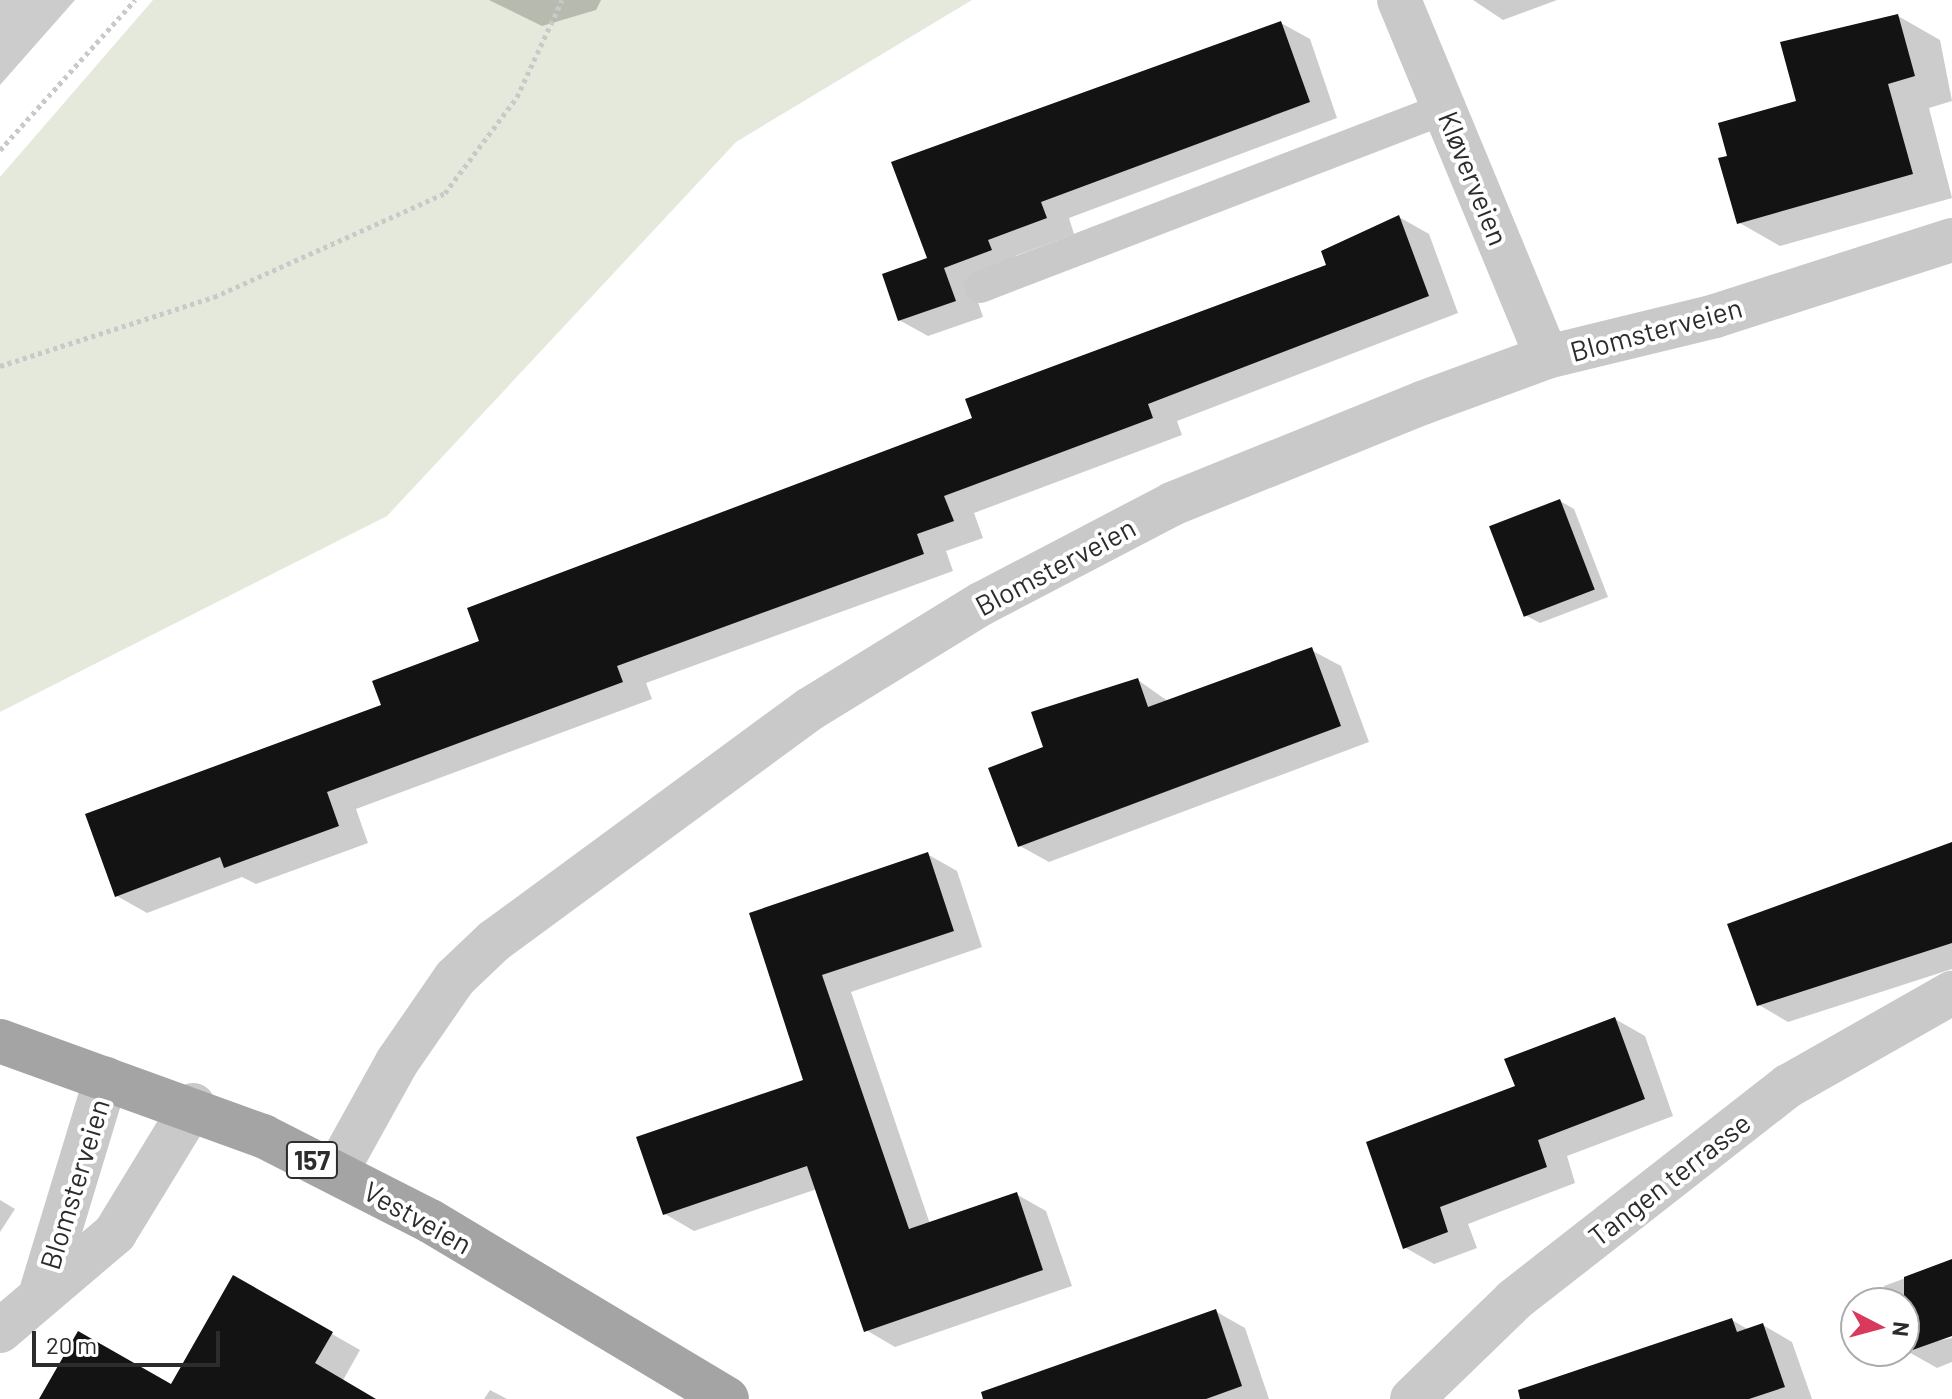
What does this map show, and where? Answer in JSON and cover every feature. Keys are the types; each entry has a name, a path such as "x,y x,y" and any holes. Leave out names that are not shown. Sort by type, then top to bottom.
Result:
{"main road":[{"name":"Vestveien","path":"0,1041 193,1105 336,1172 727,1399"}],"street":[{"name":"Kløverveien","path":"1399,0 1547,357"},
{"name":"Blomsterveien","path":"336,1172 397,1062 455,978 494,941 810,709 981,604 1172,504 1547,357 1715,316 1952,240"},
{"name":"Tangen terrasse","path":"1412,1399 1514,1300 1788,1086 1952,993"},
{"name":"Blomsterveien","path":"42,1289 106,1078"},
{"name":"Blomsterveien","path":"0,1331 42,1289 115,1233 193,1105"}],"lane":[{"path":"980,287 1446,108"}],"path":[{"path":"0,150 135,0"},
{"path":"0,366 214,297 445,193 517,97 562,0"}],"shaded area":[{"path":"153,0 972,0 736,142 387,516 0,712 0,177"}],"building":[{"path":"1898,14 1915,76 1888,84 1913,174 1737,224 1718,158 1727,156 1718,123 1796,101 1780,42"},
{"path":"1281,21 1310,102 1041,202 1047,218 988,240 992,250 944,268 956,301 898,321 882,274 927,258 891,162"},
{"path":"1399,215 1429,296 1148,404 1153,418 944,496 954,521 917,534 924,554 617,666 623,682 327,792 339,826 224,868 220,857 115,897 85,814 381,705 372,681 479,641 467,608 972,418 965,399 1326,265 1321,251"},
{"path":"1560,499 1595,590 1524,617 1489,526"},
{"path":"1312,647 1341,726 1018,847 988,768 1043,747 1031,712 1138,678 1148,707"},
{"path":"1952,842 1952,943 1757,1006 1727,924"},
{"path":"928,852 954,931 822,975 909,1229 1017,1192 1043,1270 864,1332 807,1166 663,1215 636,1137 803,1080 749,913"},
{"path":"1615,1017 1645,1099 1538,1140 1547,1167 1440,1207 1448,1232 1403,1249 1366,1142 1515,1086 1504,1059"},
{"path":"1952,1259 1952,1336 1920,1347 1920,1287 1904,1287 1904,1277"},
{"path":"233,1275 333,1332 315,1363 376,1399 39,1399 78,1331 171,1384"},
{"path":"1216,1309 1242,1386 1206,1399 983,1399 981,1392"},
{"path":"1732,1318 1737,1332 1763,1323 1785,1387 1749,1399 1520,1399 1518,1390"}]}
